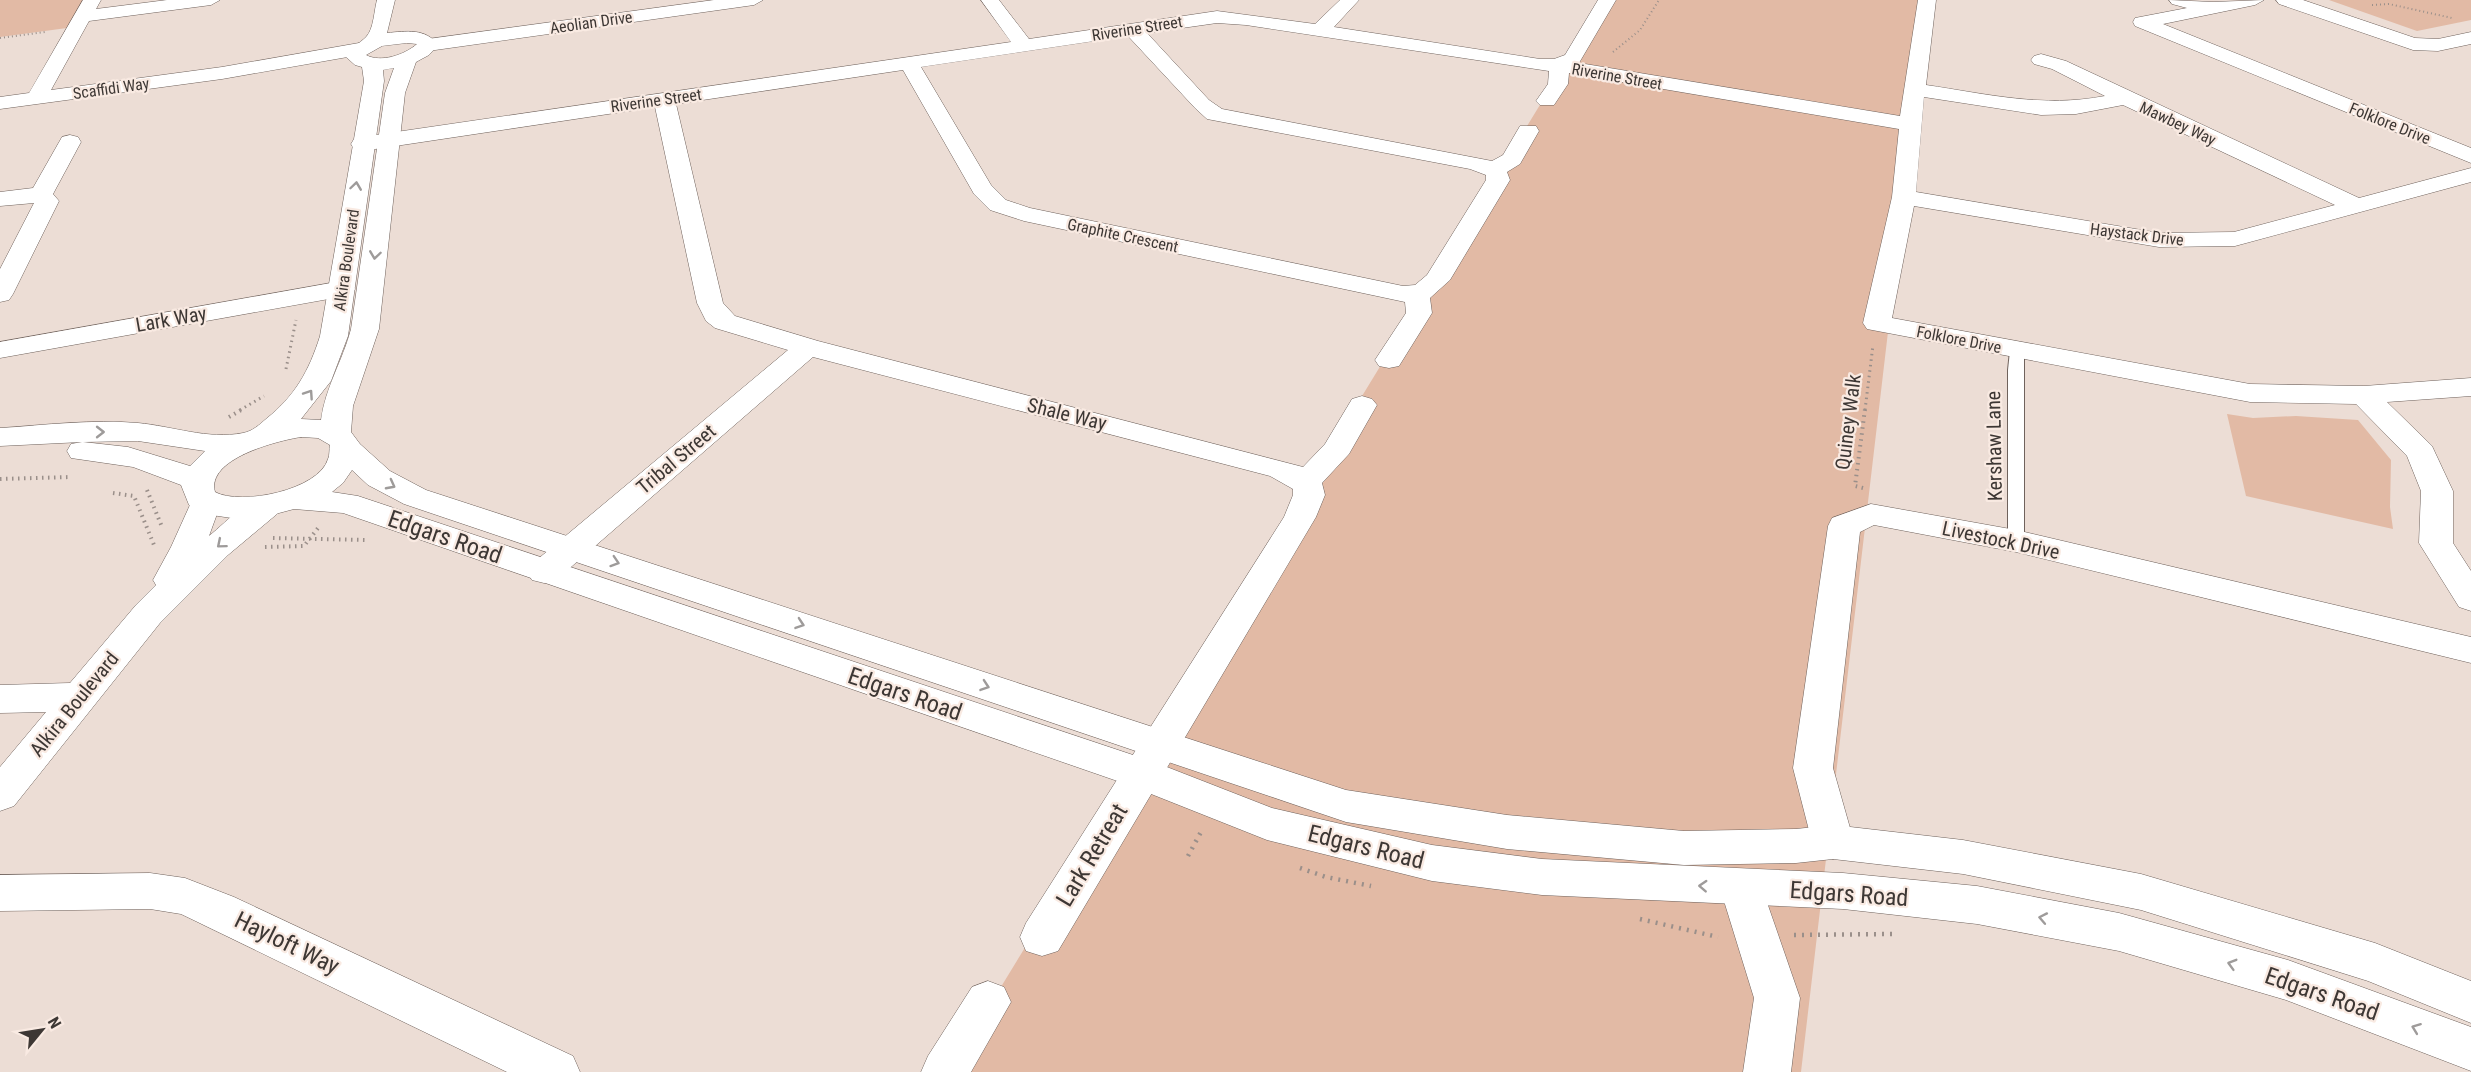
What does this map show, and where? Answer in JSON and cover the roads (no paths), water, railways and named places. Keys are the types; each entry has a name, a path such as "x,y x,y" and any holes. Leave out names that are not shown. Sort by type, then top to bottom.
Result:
{"street":[{"path":"36,98 88,8 210,0"},
{"name":"Alkira Boulevard","path":"148,614 188,547 202,492 213,461 254,439 300,407 317,382 334,336 362,144 374,81 366,54 379,31 386,0"},
{"name":"Aeolian Drive","path":"366,54 412,39 635,8 754,0"},
{"path":"990,0 1023,45"},
{"path":"1319,31 1350,0"},
{"path":"1547,101 1560,82 1561,75 1557,65 1572,59 1607,0"},
{"name":"Folklore Drive","path":"1927,0 1917,90 1910,124 1904,197 1877,323 2250,393 2364,395 2471,387"},
{"path":"2178,0 2213,8 2255,0"},
{"path":"2285,0 2414,44 2438,45 2471,38"},
{"name":"Folklore Drive","path":"2213,8 2142,22 2471,156"},
{"name":"Riverine Street","path":"362,144 1225,17 1540,65 1557,65 1910,124"},
{"path":"1132,29 1202,104 1215,114 1476,163 1494,170 1499,176 1471,228 1437,280 1427,290 1415,294 1420,306 1419,314 1389,360"},
{"name":"Alkira Boulevard","path":"0,795 148,614 216,548 279,503 333,474 344,461 336,406 356,363 365,329 395,93 412,39"},
{"name":"Scaffidi Way","path":"0,103 366,54"},
{"path":"2041,60 2059,65 2125,98"},
{"name":"Graphite Crescent","path":"909,63 982,189 998,205 1024,214 1379,290 1415,294"},
{"name":"Mawbey Way","path":"1917,90 2041,109 2076,108 2125,98 2357,206"},
{"name":"Shale Way","path":"664,99 710,303 716,315 740,328 1281,469 1304,481"},
{"path":"1494,170 1512,159 1528,131"},
{"path":"40,196 70,142"},
{"name":"Haystack Drive","path":"1904,197 2159,240 2188,242 2235,239 2471,176"},
{"path":"0,199 40,196 47,201 46,207 0,294"},
{"name":"Lark Way","path":"0,350 342,289"},
{"name":"Tribal Street","path":"558,560 808,347"},
{"path":"2364,395 2421,453 2437,492 2436,543 2471,599"},
{"path":"1151,759 1300,517 1309,495 1308,486 1304,481 1321,471 1331,460 1362,405"},
{"path":"0,437 55,433 138,432 194,442 254,439 301,428 321,429 341,441"},
{"name":"Edgars Road","path":"341,441 379,478 415,497 558,560"},
{"path":"0,455 105,452 164,465 202,492"},
{"name":"Edgars Road","path":"202,492 230,510 279,503 347,502 558,560 1151,759 1346,806 1507,832 1684,848 1796,846 1833,842 1963,857 2141,892 2375,963 2471,1002"},
{"name":"Livestock Drive","path":"1833,842 1813,768 1844,526 1871,514 2016,541 2471,650"},
{"path":"0,699 80,697"},
{"name":"Edgars Road","path":"1151,759 1267,823 1432,863 1542,877 1843,891 1977,905 2119,932 2288,980 2471,1049"},
{"name":"Lark Retreat","path":"1042,937 1151,759"},
{"path":"1741,888 1777,998 1767,1072"},
{"name":"Hayloft Way","path":"0,893 150,891 185,896 219,910 556,1072"},
{"path":"945,1072 988,1002"}],"lane":[{"name":"Kershaw Lane","path":"2016,541 2014,370 2017,351"}]}
